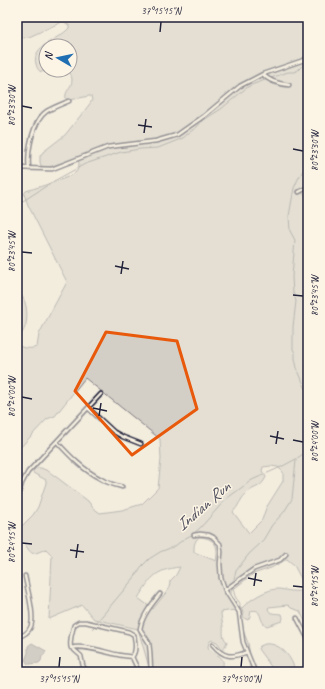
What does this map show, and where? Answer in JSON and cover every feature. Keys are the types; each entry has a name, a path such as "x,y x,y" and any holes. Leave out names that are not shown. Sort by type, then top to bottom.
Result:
{"street":[{"path":"17,168 52,169 108,147 156,141 177,135 204,116 240,86 263,74 304,60 308,57"},
{"path":"263,74 265,78 289,85"},
{"path":"29,169 28,155 32,136 38,123 45,112 69,101"},
{"path":"299,192 308,187"},
{"path":"17,500 22,483 28,472 101,394"},
{"path":"88,408 114,432 141,444"},
{"path":"56,442 80,466 91,474 101,480 122,487"},
{"path":"194,535 209,535 220,544 222,552 220,570 221,578 225,590 239,612 242,637 255,672"},
{"path":"225,590 254,569 280,560 286,554"},
{"path":"17,637 27,632 31,626 32,619 25,576"},
{"path":"151,672 149,643 140,629 140,625 160,594"},
{"path":"297,618 308,639"},
{"path":"87,672 83,666 81,656 71,648 70,643 74,625 79,622 86,622 129,632 134,635 135,649 132,657 139,672"},
{"path":"213,645 218,651 228,656 247,652"},
{"path":"71,648 82,648 132,657"}],"highlighted area":[{"path":"106,332 177,341 197,409 132,455 75,391"}],"shaded area":[{"path":"17,17 308,17 308,189 303,193 304,195 308,195 308,628 300,611 291,608 288,605 268,608 271,613 282,614 283,618 282,621 267,626 262,621 259,613 255,610 251,611 248,620 244,618 242,609 221,612 223,636 227,642 223,650 217,642 212,640 209,642 208,647 223,661 221,672 149,672 149,667 138,629 94,619 82,605 49,619 52,555 46,549 36,553 31,553 24,544 18,540 17,537 18,530 33,515 38,507 46,483 46,480 33,473 36,468 41,468 48,471 88,501 93,508 100,513 122,510 142,504 158,488 161,459 160,439 85,378 55,416 47,419 17,451 17,292 25,302 27,315 26,324 19,339 18,345 25,348 35,348 37,347 39,334 67,282 28,205 24,194 26,191 60,180 76,172 79,166 78,157 49,167 41,166 40,156 65,135 92,100 91,96 70,100 66,99 66,94 72,83 72,78 78,78 78,38 55,38 65,32 69,28 69,25 62,22 29,37 23,38 17,30","holes":["263,467 278,467 283,472 283,481 266,508 262,520 249,533 233,512 249,491 262,484 266,477 262,471","199,537 213,541 217,551 216,561 194,552 195,544","287,559 294,565 305,586 304,590 270,590 254,598 242,608 239,608 231,595 231,591 253,574 271,568","180,567 176,575 170,581 169,589 153,609 138,598 154,576 164,570"]},
{"path":"38,52 38,70 36,65 36,57"},
{"path":"32,643 46,651 39,663 28,664 25,660 28,653 28,646"},
{"path":"271,644 281,648 292,661 295,672 275,672 258,649 260,646"}],"waterway":[{"path":"271,78 288,72 294,72 308,62"},
{"path":"17,204 85,164 121,152 158,148 183,138 202,121 221,109 245,89 251,85 268,79"},
{"name":"Indian Run","path":"308,133 305,146 307,160 294,188 289,216 290,231 295,240 292,277 293,294 296,301 293,327 293,349 297,368 308,394"},
{"path":"17,387 17,401"},
{"name":"Indian Run","path":"96,623 149,559 160,552 175,546 193,534 226,499 252,480 296,459 303,454 308,446"},
{"path":"234,579 236,571 249,554 262,542 272,525 284,512 292,499 296,460"},
{"path":"233,588 235,597 240,603 239,610"},
{"name":"Indian Run","path":"91,630 95,626"},
{"path":"242,628 248,643 250,655"},
{"path":"250,663 250,672"}]}
